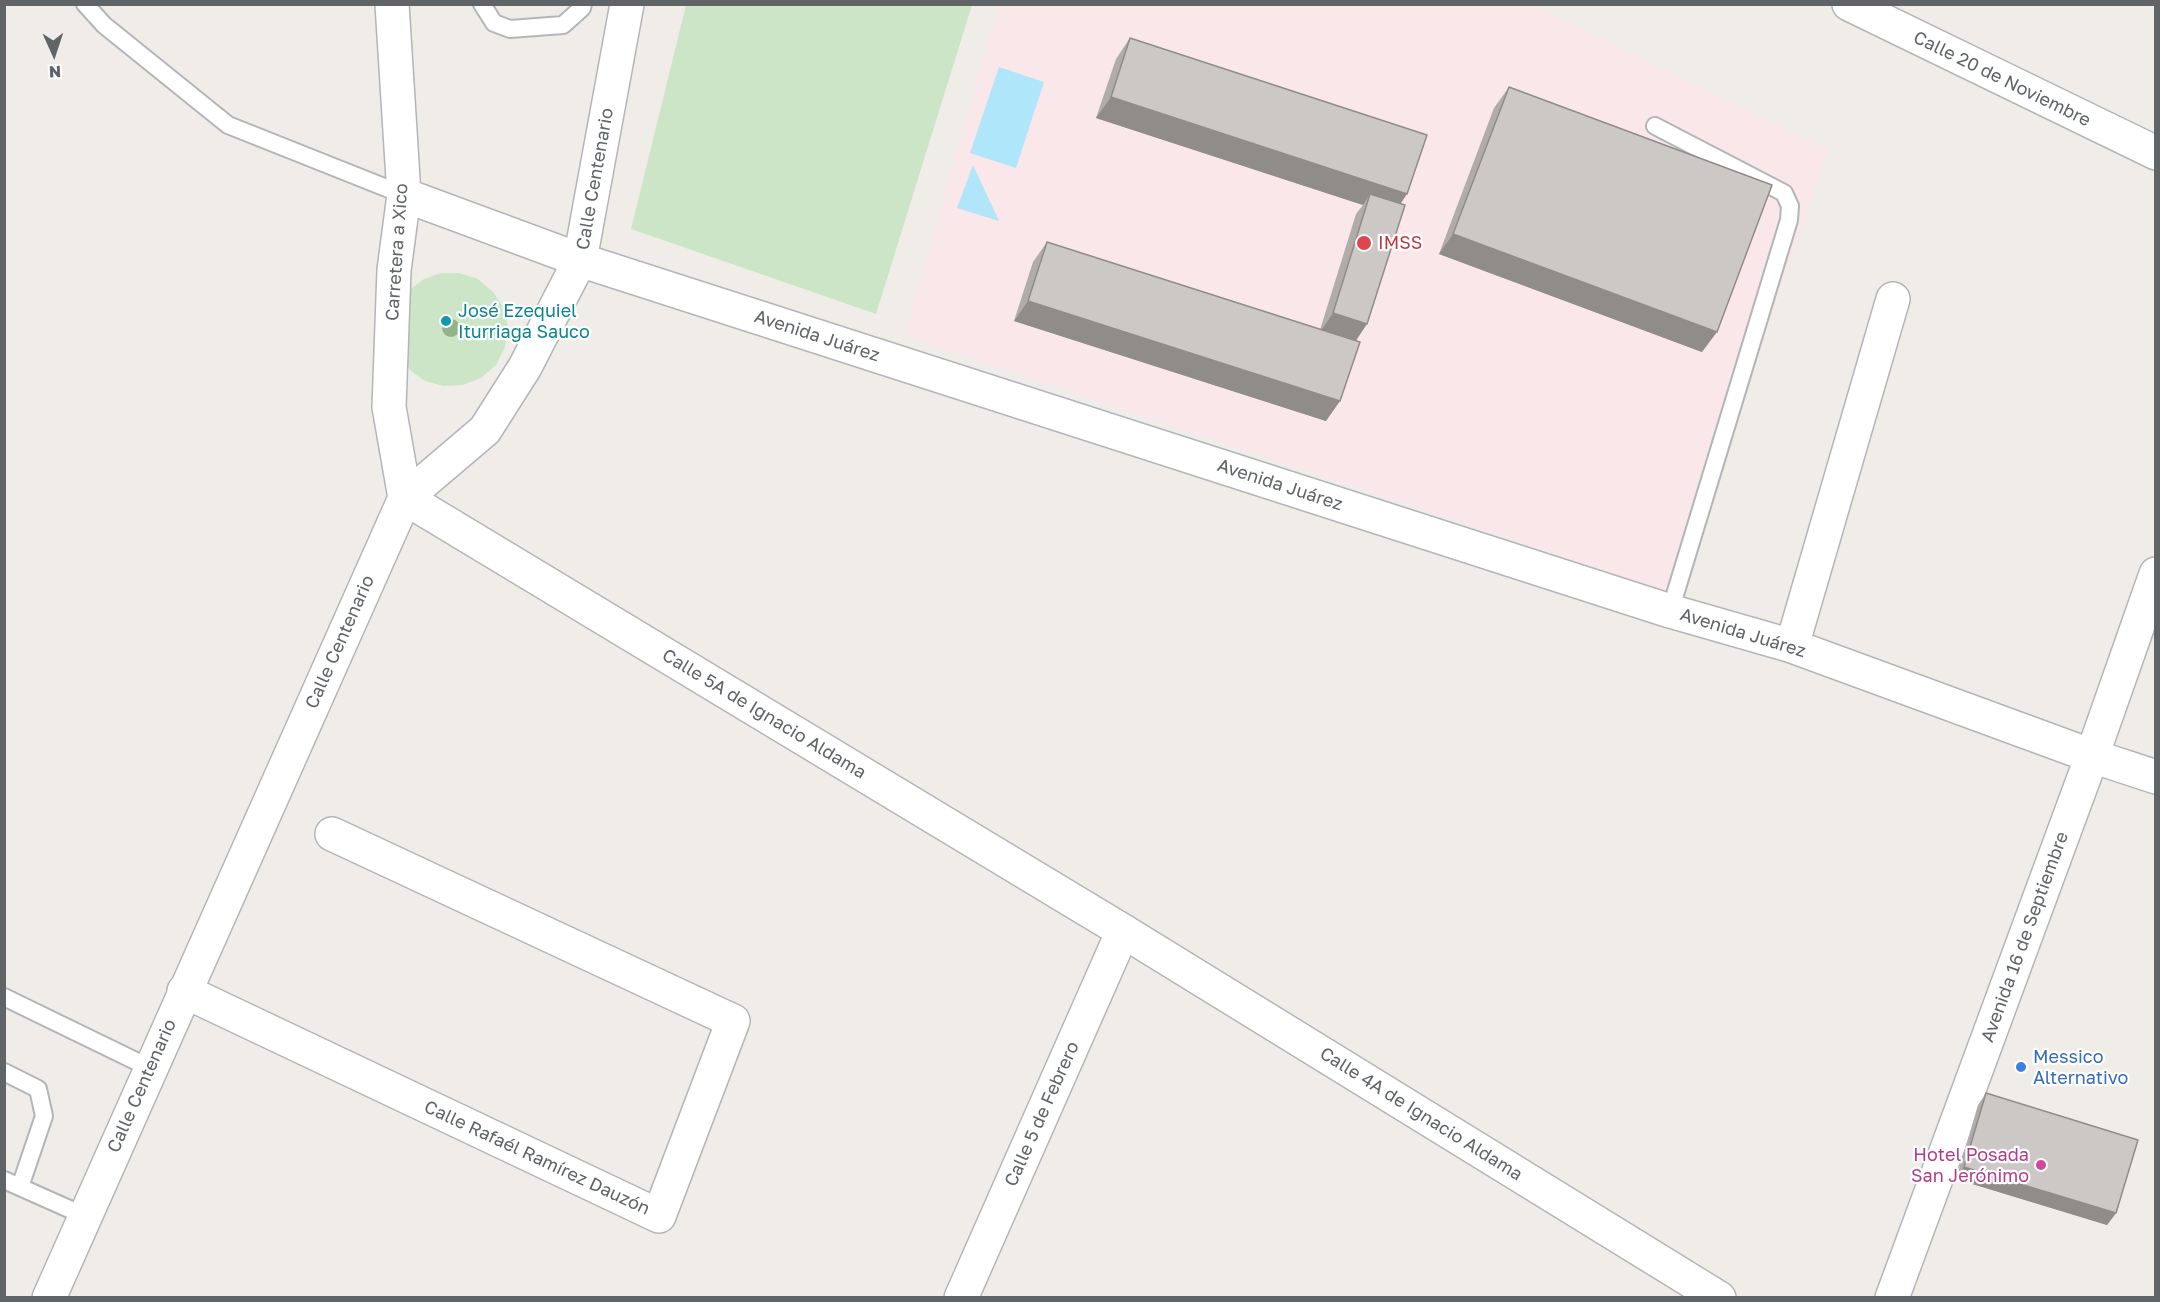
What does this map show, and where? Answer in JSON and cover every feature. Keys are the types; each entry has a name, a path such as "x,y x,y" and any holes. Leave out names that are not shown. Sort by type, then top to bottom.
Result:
{"main road":[{"name":"Carretera a Xico","path":"392,4 404,195 394,270 389,407 405,498"},
{"name":"Calle Centenario","path":"49,1298 217,916 405,498 485,430 525,367 580,260 627,4"},
{"name":"Calle 20 de Noviembre","path":"1849,4 2156,153"},
{"name":"Avenida Juárez","path":"404,195 580,260 1670,610 1792,646 2092,756 2156,777"},
{"path":"1792,646 1893,299"},
{"name":"Calle 5A de Ignacio Aldama","path":"405,498 1123,931"},
{"name":"Avenida 16 de Septiembre","path":"1892,1298 2092,756 2156,574"},
{"name":"Calle Rafaél Ramírez Dauzón","path":"184,991 659,1216 733,1021 332,834"},
{"name":"Calle 5 de Febrero","path":"961,1298 1123,931"},
{"name":"Calle 4A de Ignacio Aldama","path":"1123,931 1719,1298"}],"lane":[{"path":"86,4 104,25 228,125 404,195"},
{"path":"482,4 494,23 510,29 563,25 582,8 583,4"},
{"path":"1655,126 1784,193 1790,206 1789,220 1670,610"},
{"path":"4,997 150,1068"},
{"path":"4,1072 38,1089 44,1116 12,1183 85,1216"}],"shaded area":[{"name":"IMSS","path":"999,5 1533,5 1829,150 1675,594 905,336"}],"green space":[{"path":"686,5 972,5 876,314 631,229"},
{"path":"441,273 459,273 478,279 493,292 504,308 508,327 505,347 496,365 481,378 463,385 443,386 425,381 411,371 400,356 409,290 424,279"}],"water":[{"path":"999,67 1044,82 1016,168 970,153"},
{"path":"973,165 999,221 957,208"}],"building":[{"path":"1130,38 1427,135 1407,194 1111,97"},
{"path":"1509,87 1772,185 1717,332 1453,234"},
{"path":"1370,194 1405,205 1367,324 1333,313"},
{"path":"1047,242 1360,342 1340,401 1028,301"},
{"path":"1986,1093 2138,1140 2116,1213 1964,1167"}],"place":[{"name":"IMSS","path":"1364,243"},
{"name":"José Ezequiel Iturriaga Sauco","path":"446,321"},
{"name":"Messico Alternativo","path":"2021,1067"},
{"name":"Hotel Posada San Jerónimo","path":"2041,1165"}]}
